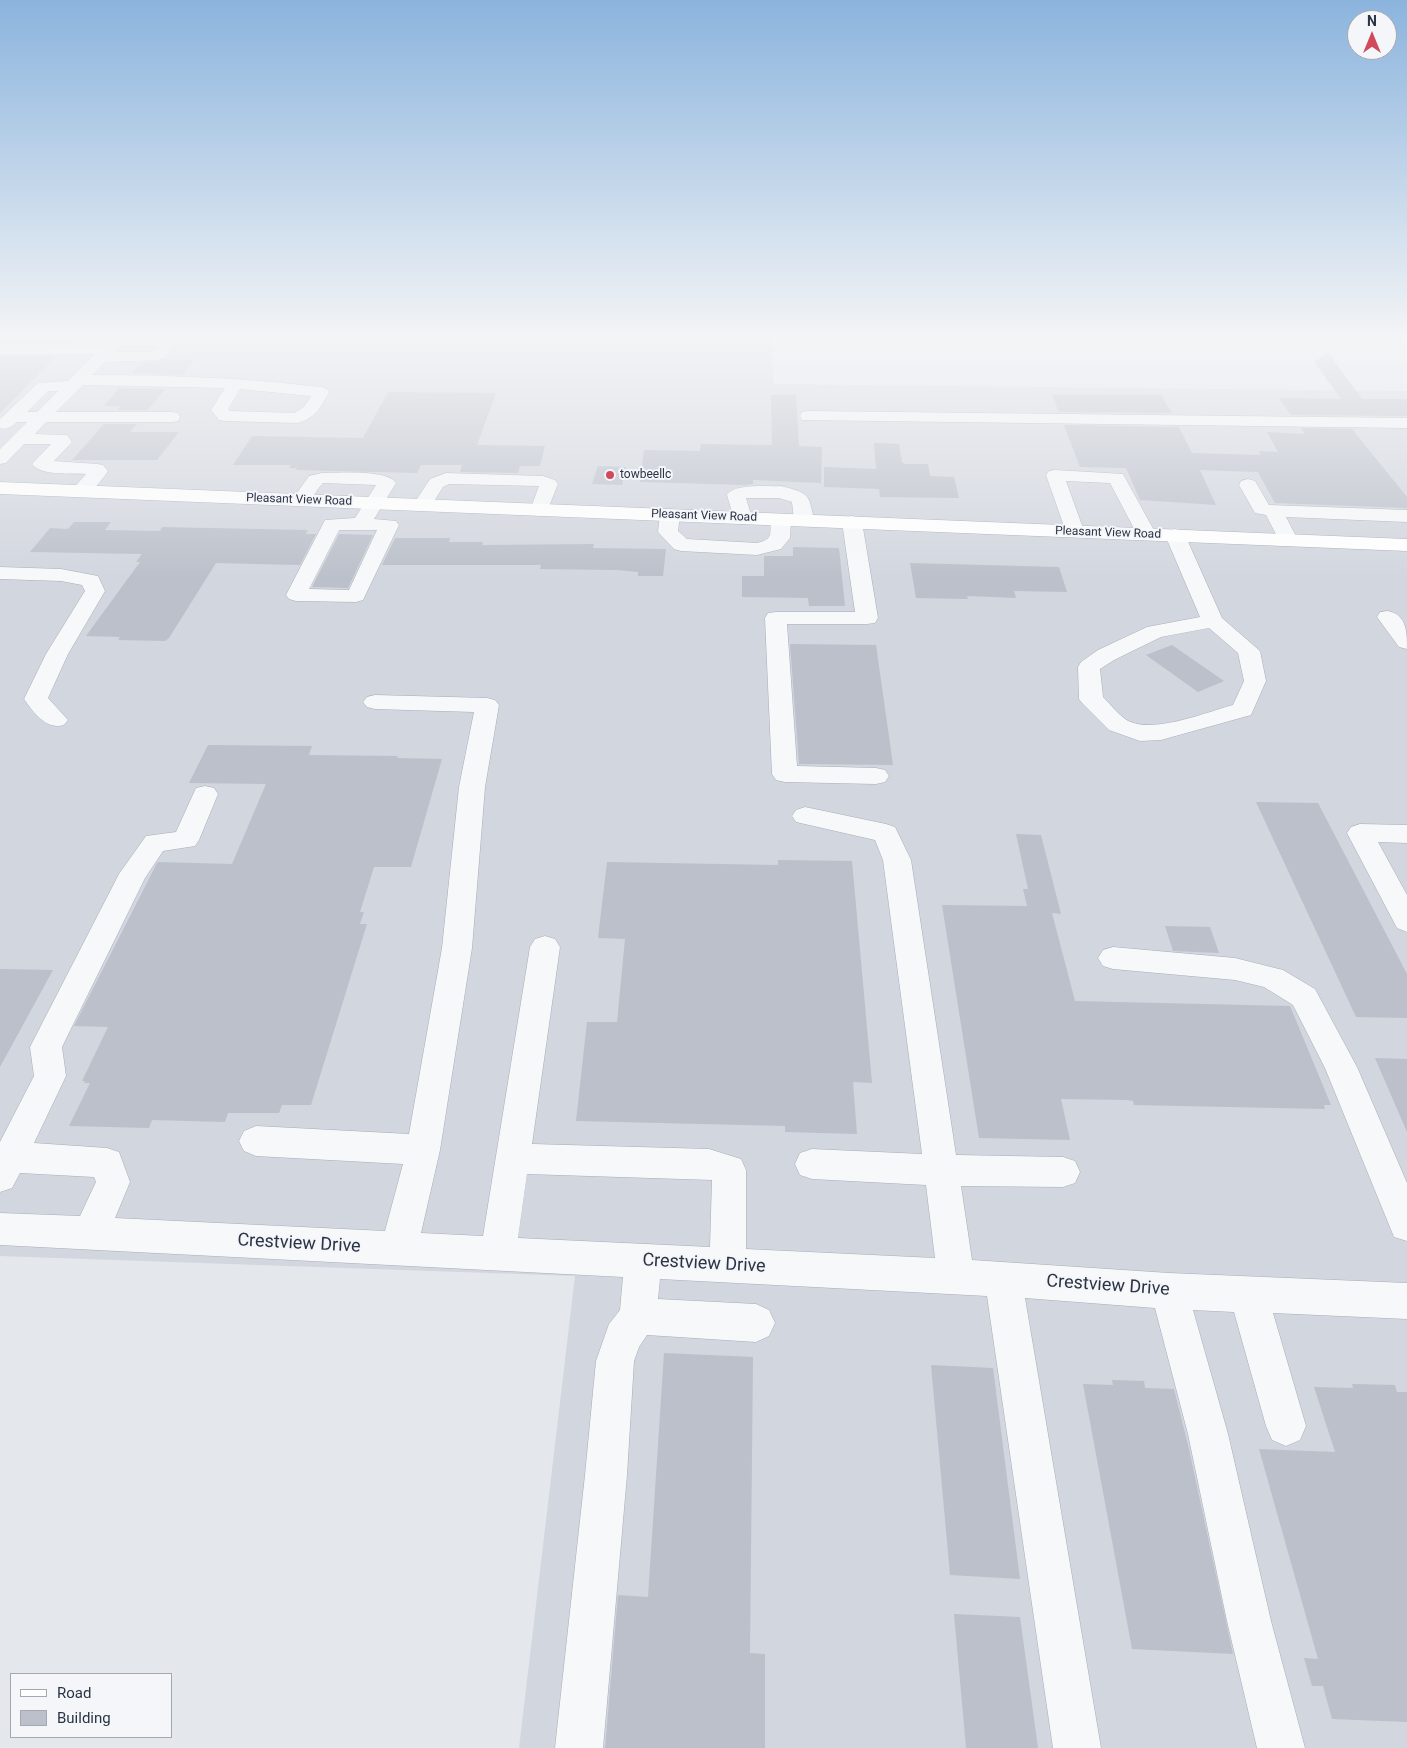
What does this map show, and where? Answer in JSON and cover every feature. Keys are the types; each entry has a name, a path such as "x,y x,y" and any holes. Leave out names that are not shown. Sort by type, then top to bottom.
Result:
{"main road":[{"name":"Pleasant View Road","path":"0,488 1407,545"}],"street":[{"path":"0,459 43,416"},
{"path":"225,416 297,418 301,416"},
{"path":"808,416 1407,423"},
{"path":"0,430 12,417 172,417"},
{"path":"20,439 61,439 63,442 41,464 44,466 97,469 99,471 80,492"},
{"path":"1074,531 1055,475 1117,478 1146,534"},
{"path":"422,505 436,482 446,478 543,481 549,484 539,510"},
{"path":"1248,485 1262,509 1407,516"},
{"path":"742,518 736,495 741,493 781,492 801,499 804,520"},
{"path":"361,524 373,503"},
{"path":"1273,511 1288,540"},
{"path":"1366,514 1381,544"},
{"path":"670,515 668,532 681,545 757,548 774,545 780,538 781,520"},
{"path":"852,522 867,618 776,618 785,774 876,776"},
{"path":"332,524 361,524 389,525 356,596 296,595 332,524"},
{"path":"1175,535 1213,621 1250,651 1255,681 1243,710 1161,732 1140,732 1116,725 1091,699 1089,668 1106,655 1155,632 1213,621"},
{"path":"0,573 61,575 91,580 95,591 57,654 36,699 56,720"},
{"path":"1388,616 1407,642"},
{"path":"375,702 486,705 472,787 457,948 423,1150 399,1249"},
{"path":"91,1233 113,1182 106,1163 5,1167 50,1076 46,1047 133,874 155,843 186,840 205,794"},
{"path":"805,816 886,833 897,860 956,1276"},
{"path":"1403,827 1360,833 1398,886 1407,921"},
{"path":"498,1253 545,947"},
{"path":"1113,958 1235,969 1272,978 1304,997 1341,1067 1407,1225"},
{"path":"256,1141 423,1150"},
{"path":"512,1159 709,1164 730,1170 728,1265"},
{"path":"812,1164 941,1170 1063,1172"},
{"name":"Crestview Drive","path":"0,1229 956,1276 1169,1291 1407,1301"},
{"path":"579,1748 606,1475 615,1361 623,1337 638,1316 643,1261"},
{"path":"1003,1279 1077,1748"},
{"path":"1169,1291 1208,1434 1249,1621 1281,1748"},
{"path":"1248,1293 1286,1426"},
{"path":"638,1316 756,1323"}],"shaded area":[{"path":"0,416 1407,416 1407,1748 519,1748 575,1276 0,1256"}],"building":[{"path":"375,416 488,416 477,445 545,446 540,466 520,466 518,473 460,472 462,465 421,465 417,473 296,470 297,468 289,468 291,465 233,465 252,436 363,438"},
{"path":"771,416 797,416 799,446 822,447 821,483 753,480 753,484 745,485 640,482 644,450 700,451 701,444 772,445"},
{"path":"104,424 137,424 130,432 179,432 157,460 72,460"},
{"path":"1064,425 1179,427 1192,453 1261,455 1259,451 1278,452 1267,432 1305,434 1301,428 1352,429 1407,497 1407,508 1275,503 1258,472 1200,470 1216,505 1140,500 1126,468 1080,467"},
{"path":"874,443 899,444 902,462 905,464 928,464 930,476 954,477 959,498 880,497 879,489 824,487 824,467 876,469"},
{"name":"towbeellc","path":"598,466 626,467 622,485 592,484"},
{"path":"74,522 111,522 105,530 160,531 162,527 308,530 306,534 316,534 300,565 216,563 169,638 165,641 118,640 120,637 86,636 140,562 136,562 142,554 30,552 50,528 68,529"},
{"path":"339,534 373,535 348,588 312,587"},
{"path":"395,538 450,538 449,542 483,542 482,545 594,544 593,548 666,549 663,576 638,576 638,572 617,570 540,569 541,565 382,565"},
{"path":"793,547 839,548 845,606 809,606 808,598 742,597 742,576 764,576 764,556 793,556"},
{"path":"910,563 1059,567 1067,592 1014,591 1016,598 967,596 968,599 916,598"},
{"path":"790,644 876,645 893,765 799,764"},
{"path":"1172,645 1224,681 1198,692 1146,655"},
{"path":"208,745 312,746 309,755 398,756 397,758 442,759 411,867 374,867 360,912 364,912 360,924 367,924 311,1105 282,1105 279,1113 228,1113 225,1122 152,1120 149,1128 69,1126 90,1083 82,1081 108,1027 74,1026 156,865 158,862 232,864 266,784 189,783"},
{"path":"1256,802 1318,803 1407,974 1407,1018 1356,1017"},
{"path":"1016,834 1041,835 1061,914 1052,913 1075,1001 1290,1006 1331,1105 1324,1105 1325,1109 1134,1105 1133,1101 1127,1100 1061,1099 1070,1140 979,1138 942,905 1027,906 1023,889 1028,889"},
{"path":"778,860 852,861 872,1083 853,1082 857,1134 785,1132 785,1126 576,1121 587,1022 617,1022 625,939 598,938 607,862 778,865"},
{"path":"1165,926 1210,927 1219,953 1173,951"},
{"path":"0,969 53,970 0,1067"},
{"path":"1375,1058 1407,1059 1407,1132"},
{"path":"664,1353 753,1357 750,1653 765,1654 765,1748 605,1748 618,1595 648,1597"},
{"path":"931,1365 993,1368 1020,1579 950,1575"},
{"path":"1112,1380 1144,1381 1145,1388 1174,1389 1189,1449 1233,1654 1132,1649 1083,1384 1113,1385"},
{"path":"1352,1384 1395,1385 1397,1392 1407,1392 1407,1722 1332,1719 1323,1686 1312,1686 1304,1658 1318,1659 1259,1449 1335,1452 1314,1387 1353,1388"},
{"path":"954,1614 1020,1617 1038,1748 966,1748"}],"place":[{"name":"towbeellc","path":"610,475"}]}
